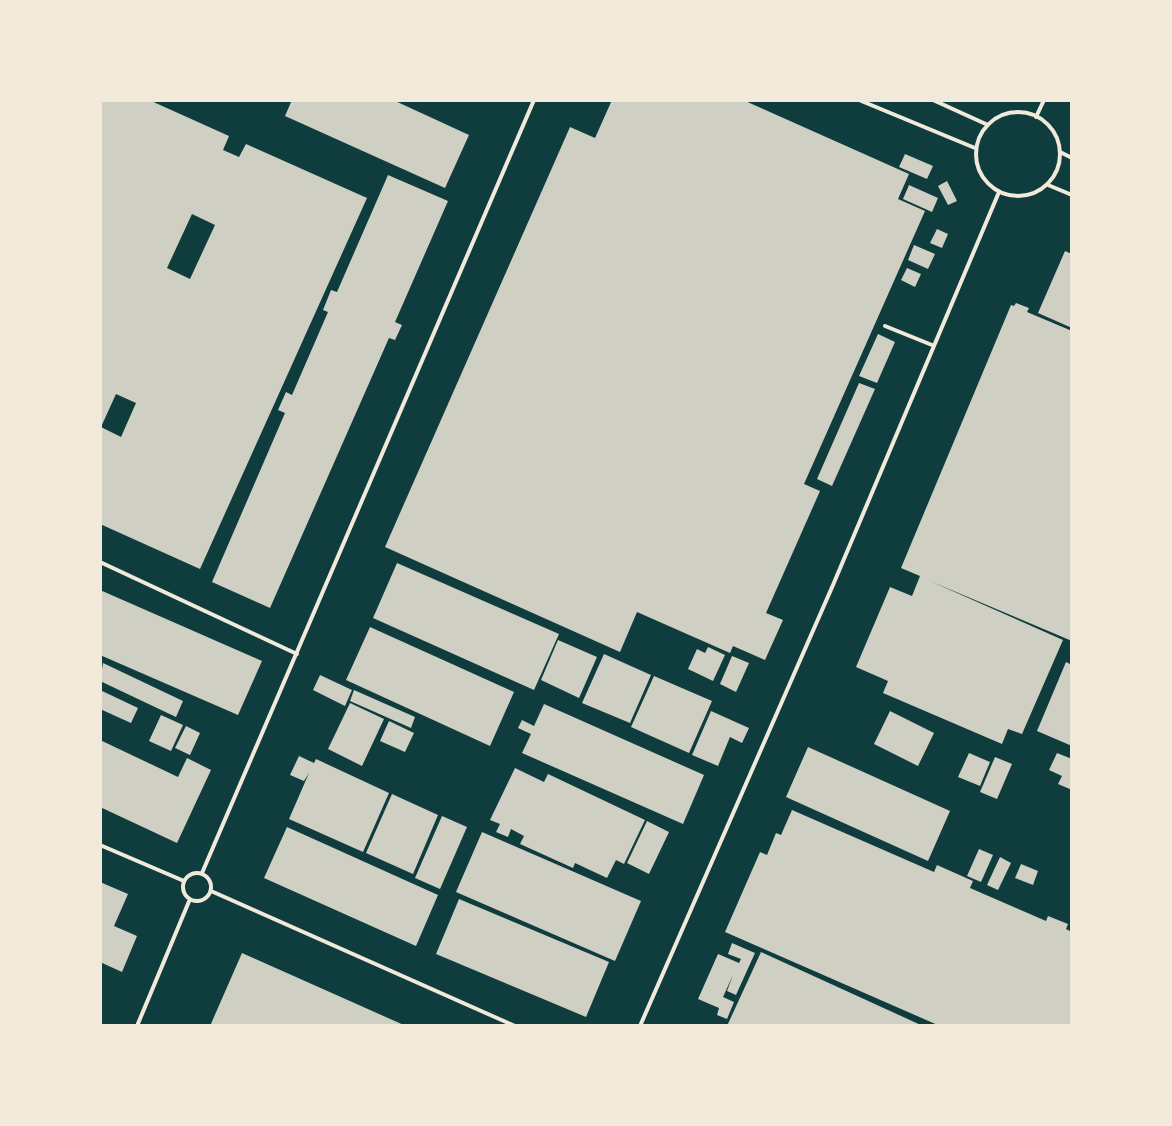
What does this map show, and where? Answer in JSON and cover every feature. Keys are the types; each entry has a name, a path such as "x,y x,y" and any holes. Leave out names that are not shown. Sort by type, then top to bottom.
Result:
{"lane":[{"path":"202,873 534,100"},
{"path":"859,100 976,148"},
{"path":"933,100 988,125"},
{"path":"1036,117 1044,100"},
{"path":"1011,113 1036,117 1050,128 1060,152 1057,170 1047,184 1025,196 999,192 981,173 976,148 988,125 1011,113"},
{"path":"1060,152 1072,158"},
{"path":"1047,184 1072,195"},
{"path":"640,1026 833,585 999,192"},
{"path":"885,326 932,345"},
{"path":"100,562 297,654"},
{"path":"100,845 184,881"},
{"path":"202,873 189,875 184,881 184,892 190,899 200,901 211,891"},
{"path":"202,873 210,881 211,891"},
{"path":"211,891 515,1026"},
{"path":"137,1026 190,899"}],"building":[{"path":"102,100 149,100 229,136 223,150 239,157 246,144 367,198 200,569 100,524","holes":["192,214 215,225 190,279 167,268","116,394 136,403 121,437 101,427"]},
{"path":"292,100 393,100 469,135 445,188 285,116"},
{"path":"612,100 743,100 909,174 898,199 925,211 804,484 820,491 766,613 783,620 765,660 733,646 730,653 637,612 620,652 385,547 570,127 595,138"},
{"path":"905,154 933,166 927,179 899,167"},
{"path":"388,175 448,201 395,322 402,325 395,340 389,338 270,608 212,582 285,413 278,410 286,392 292,395 328,312 323,310 331,290 337,292"},
{"path":"947,181 957,201 948,205 938,186"},
{"path":"909,185 938,198 932,212 903,199"},
{"path":"937,229 948,234 942,248 930,243"},
{"path":"914,245 935,254 928,269 908,260"},
{"path":"1065,251 1072,254 1072,328 1038,313"},
{"path":"907,268 921,274 915,287 901,280"},
{"path":"1016,303 1029,308 1027,312 1072,331 1072,641 930,581 1063,640 1022,734 1008,729 1002,744 883,693 888,681 856,667 890,587 912,596 920,576 901,568 1011,305"},
{"path":"878,334 895,342 877,383 859,376"},
{"path":"859,383 875,389 832,486 817,479"},
{"path":"397,563 559,634 534,690 373,618"},
{"path":"100,590 262,661 238,715 100,655"},
{"path":"370,627 514,692 490,746 346,680"},
{"path":"558,640 597,657 579,698 541,680"},
{"path":"708,647 725,655 713,681 688,669 697,649 705,653"},
{"path":"604,654 651,675 630,723 582,703"},
{"path":"732,656 749,663 736,692 720,684"},
{"path":"1066,662 1072,665 1072,746 1037,731"},
{"path":"103,663 183,701 176,717 100,681"},
{"path":"320,675 352,690 345,706 313,690"},
{"path":"654,676 712,701 689,753 631,727"},
{"path":"100,690 138,708 131,723 100,709"},
{"path":"354,690 415,717 411,728 350,701"},
{"path":"350,703 384,719 362,766 328,749"},
{"path":"544,704 704,775 683,824 522,753 531,734 518,728 522,720 534,726"},
{"path":"711,711 749,728 742,743 730,737 718,766 692,755"},
{"path":"890,711 934,733 918,766 874,744"},
{"path":"161,715 183,725 171,751 149,741"},
{"path":"389,721 414,733 405,752 380,741"},
{"path":"186,726 200,733 190,755 175,748"},
{"path":"100,740 178,777 187,758 211,770 177,843 100,807"},
{"path":"808,747 950,811 928,861 786,797"},
{"path":"969,753 990,762 980,786 958,777"},
{"path":"1057,753 1072,759 1072,790 1058,784 1062,776 1049,770"},
{"path":"299,756 314,763 316,759 389,793 363,852 289,819 309,773 304,781 290,775"},
{"path":"995,757 1012,764 997,799 980,792"},
{"path":"515,768 544,782 548,774 645,820 624,864 616,860 607,878 575,863 573,868 520,844 524,836 511,829 508,837 496,832 500,824 490,820"},
{"path":"392,794 438,815 413,874 366,853"},
{"path":"792,810 934,872 937,865 973,881 970,888 1046,921 1048,916 1068,924 1066,929 1072,932 1072,1026 940,1026 725,932 760,852 767,855 776,833 781,835"},
{"path":"442,816 467,827 440,889 415,878"},
{"path":"647,821 669,832 649,874 627,863"},
{"path":"287,827 438,895 416,946 264,878"},
{"path":"482,832 641,901 615,961 456,892"},
{"path":"979,849 993,855 981,882 967,876"},
{"path":"1000,857 1011,863 998,890 987,885"},
{"path":"1021,864 1038,871 1033,885 1015,878"},
{"path":"100,882 128,894 114,926 137,936 122,972 100,962"},
{"path":"459,899 609,962 586,1017 436,954"},
{"path":"732,943 755,953 736,995 727,991 733,975 723,997 734,1002 727,1019 717,1015 719,1008 698,999 718,954 739,963 741,959 728,954"},
{"path":"761,952 923,1026 727,1026"},
{"path":"242,953 406,1026 210,1026"}]}
